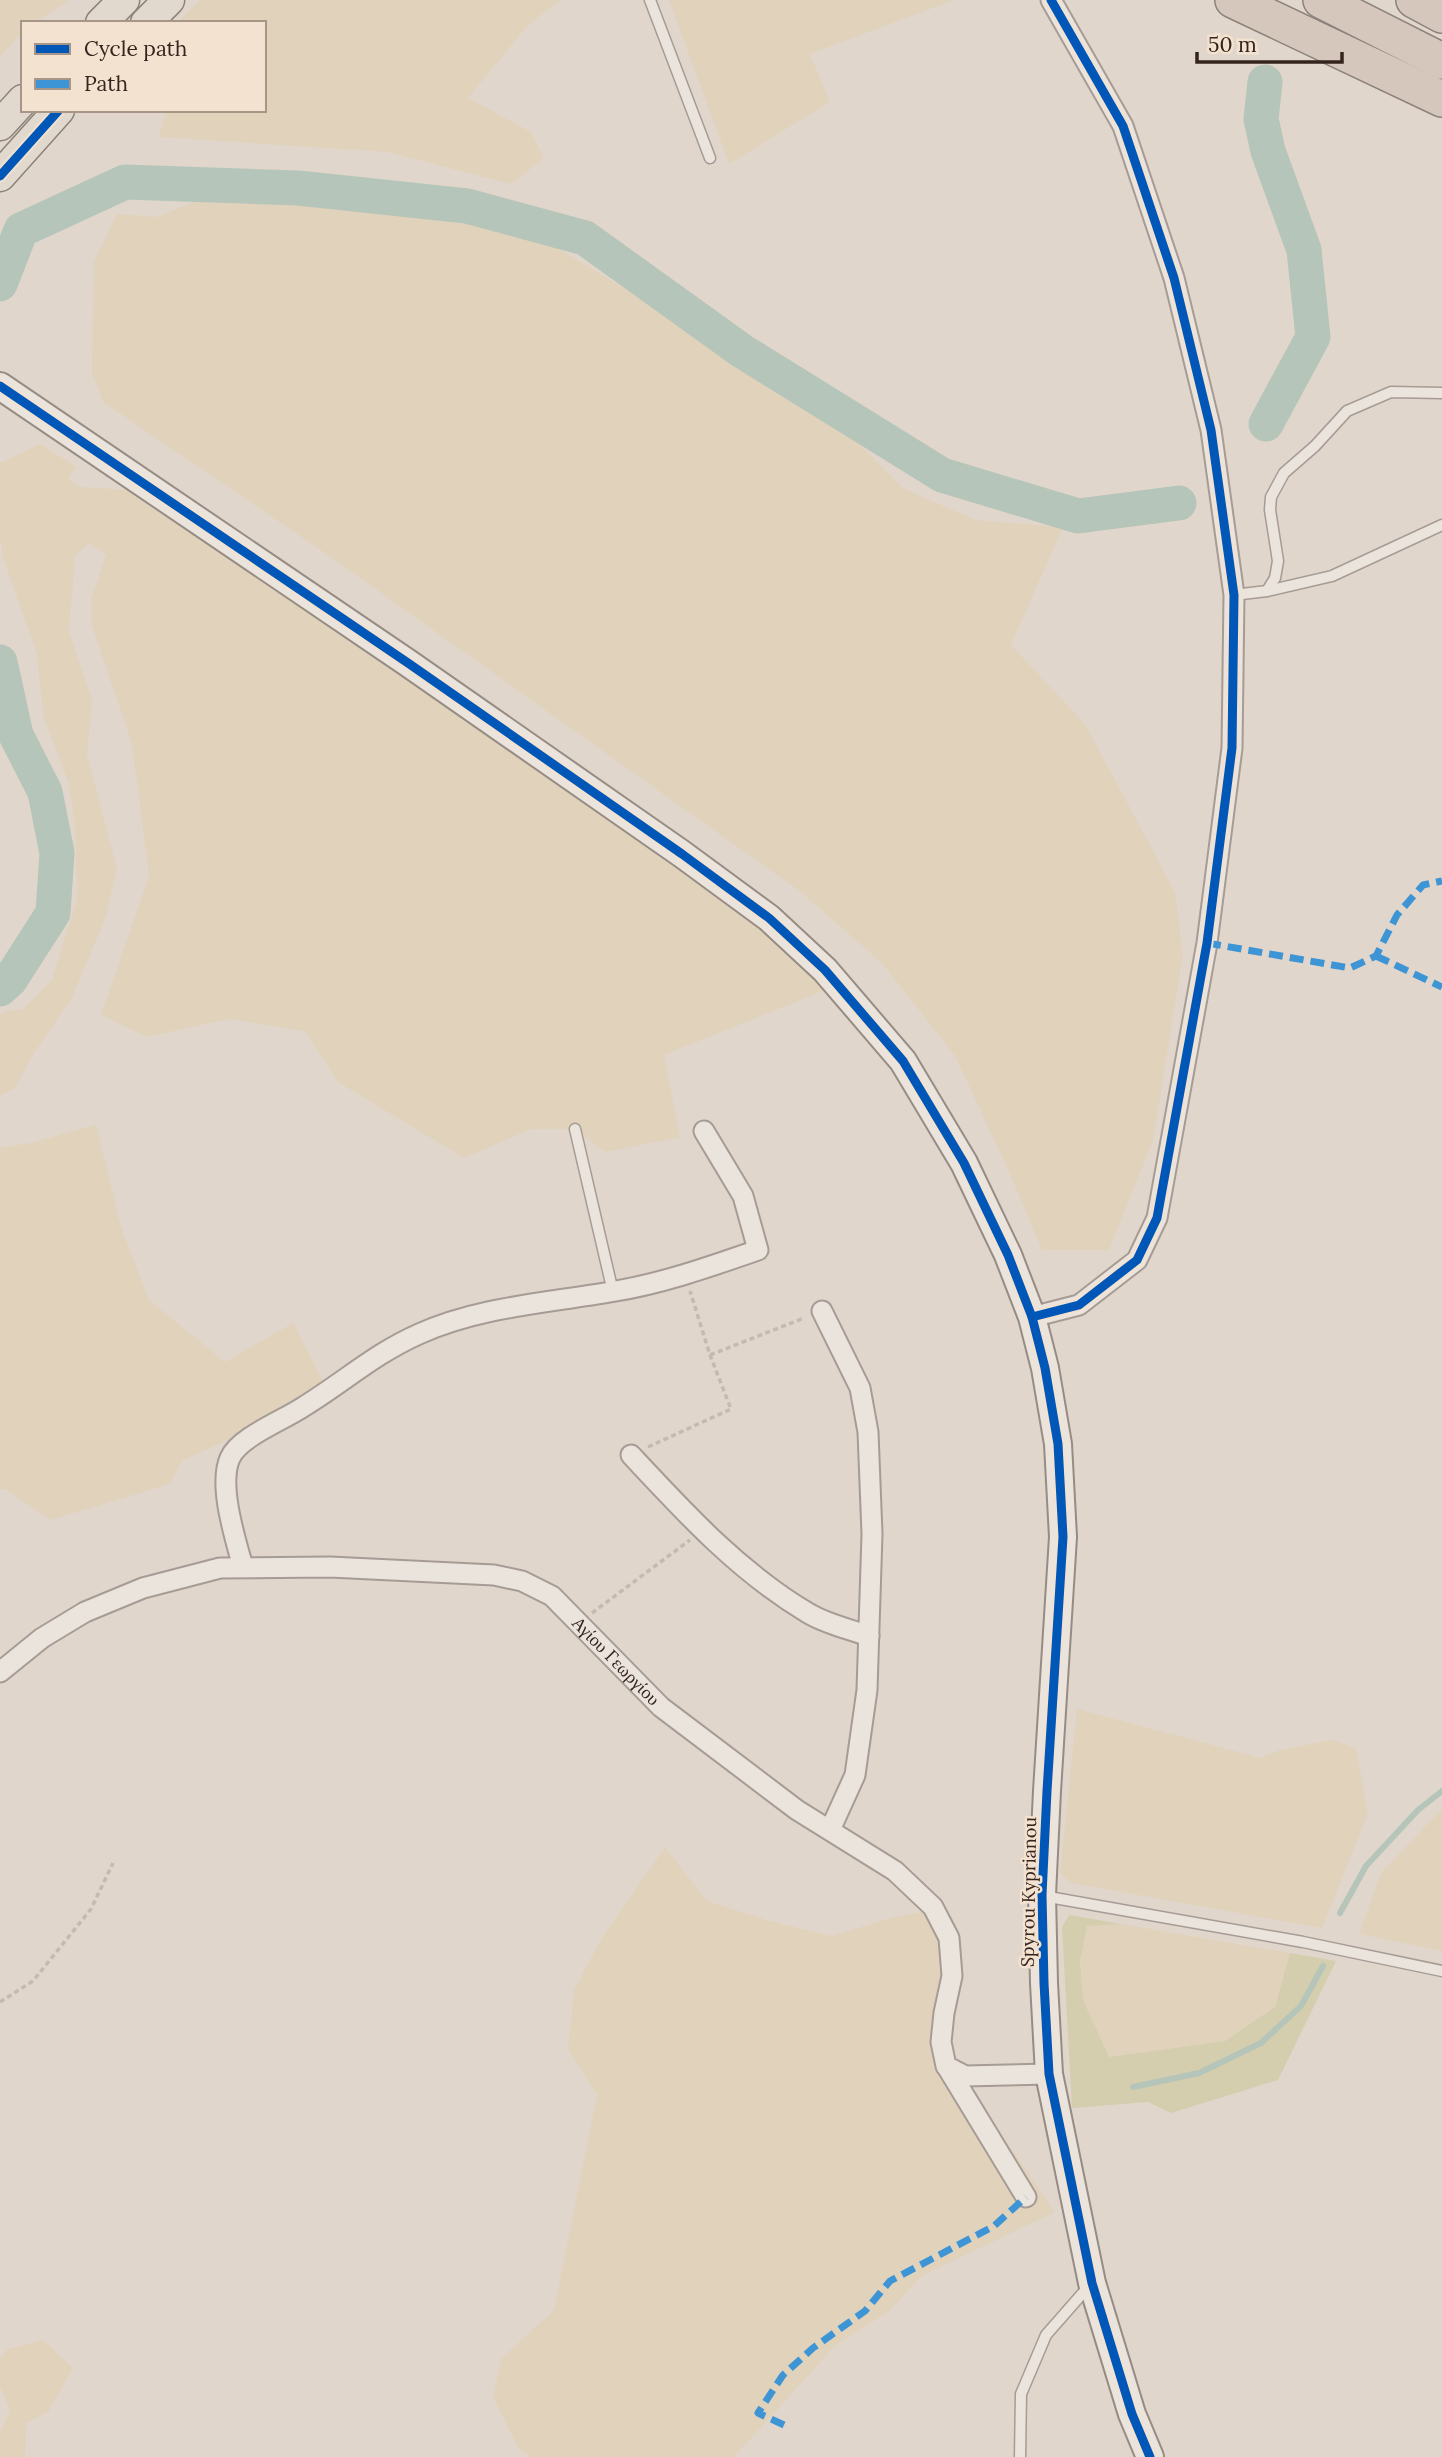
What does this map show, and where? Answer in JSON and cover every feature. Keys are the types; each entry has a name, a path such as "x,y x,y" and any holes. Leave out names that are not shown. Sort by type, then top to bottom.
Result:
{"highway":[{"path":"1233,0 1442,99"},
{"path":"1321,0 1442,61"},
{"path":"1414,0 1442,15"}],"main road":[{"path":"103,21 124,0"},
{"path":"148,21 169,0"},
{"path":"0,125 21,102"},
{"path":"0,176 57,112"}],"street":[{"path":"1032,1317 1079,1306 1137,1259 1157,1218 1208,943 1231,761 1234,595 1211,430 1174,278 1123,126 1051,0"},
{"name":"Spyrou Kyprianou","path":"0,386 408,663 769,918 825,970 903,1061 964,1163 990,1214 1032,1317 1045,1367 1058,1444 1063,1537 1042,1895 1049,2074 1092,2283 1132,2414 1150,2457"},
{"path":"243,1567 233,1531 225,1475 230,1456 239,1445 304,1407 377,1355 421,1333 471,1315 613,1292 685,1276 758,1250 743,1196 704,1131"},
{"path":"822,1311 860,1388 868,1432 873,1534 867,1689 855,1776 830,1830"},
{"path":"631,1455 703,1531 743,1568 810,1614 869,1636"},
{"name":"Αγίου Γεωργίου","path":"0,1672 42,1638 85,1612 143,1588 220,1568 330,1567 494,1575 522,1581 552,1596 661,1707 797,1810 895,1871 933,1907 949,1938 952,1976 941,2042 946,2066"},
{"path":"946,2066 965,2076 1049,2074"},
{"path":"946,2066 1026,2197"}],"lane":[{"path":"650,0 710,158"},
{"path":"1267,590 1275,578 1278,561 1270,510 1271,497 1284,473 1315,446 1347,411 1391,392 1442,393"},
{"path":"1234,595 1332,576 1442,526"},
{"path":"575,1129 613,1292"},
{"path":"1042,1895 1303,1942 1442,1971"},
{"path":"1020,2457 1021,2394 1046,2335 1092,2283"}],"path":[{"path":"631,1455 731,1409 710,1355 685,1276"},
{"path":"710,1355 822,1311"},
{"path":"579,1623 703,1531"},
{"path":"0,2001 33,1981 91,1909 113,1863"}],"shaded area":[{"path":"0,0 69,0 37,21 21,21 21,33 0,56"},
{"path":"200,0 560,0 528,25 468,98 531,132 544,158 511,184 388,152 159,137 165,112 266,112 266,21 179,21"},
{"path":"669,0 954,0 810,54 830,102 729,164"},
{"path":"219,191 358,200 475,216 556,247 716,344 847,432 904,489 976,520 1063,527 1011,645 1085,724 1175,892 1183,954 1153,1141 1109,1250 1042,1250 955,1056 882,963 801,892 322,551 103,402 92,373 94,262 117,214 158,217"},
{"path":"40,444 77,467 68,478 79,487 132,490 162,514 295,599 760,917 840,984 664,1055 680,1137 605,1152 575,1129 531,1129 464,1158 338,1082 305,1031 228,1019 147,1037 101,1015 149,876 132,744 91,623 91,599 106,555 88,543 75,556 69,631 92,700 87,755 117,868 106,916 73,996 36,1050 14,1089 0,1096 0,1015 23,1009 52,980 77,899 75,828 69,784 43,715 37,654 3,558 0,538 0,463"},
{"path":"96,1125 121,1227 149,1300 225,1362 293,1323 323,1381 230,1439 182,1461 170,1484 51,1520 5,1489 0,1489 0,1148 30,1143"},
{"path":"1077,1709 1261,1758 1280,1750 1332,1740 1356,1748 1368,1814 1322,1928 1071,1883 1060,1873"},
{"path":"1442,1809 1442,1951 1359,1934 1381,1873"},
{"path":"665,1847 707,1901 766,1920 831,1936 922,1912 938,1927 950,2043 975,2096 1055,2212 923,2275 888,2312 836,2345 734,2457 531,2457 518,2447 493,2397 501,2359 554,2310 597,2095 568,2049 574,1990 603,1936"},
{"path":"1069,1915 1121,1924 1087,1926 1080,1961 1083,2000 1109,2057 1225,2041 1275,2007 1290,1953 1336,1961 1278,2080 1171,2113 1148,2102 1072,2108 1062,1927"},
{"path":"1121,1924 1290,1953 1275,2007 1225,2041 1109,2057 1083,2000 1080,1961 1087,1926"},
{"path":"43,2340 73,2368 48,2412 26,2423 25,2457 0,2457 0,2432 10,2411 0,2386 0,2359 8,2349"}],"waterway":[{"path":"1265,82 1261,119 1268,151 1304,250 1313,337 1266,424"},
{"path":"0,284 21,230 125,182 298,188 467,206 585,238 742,351 942,475 1078,516 1179,503"},
{"path":"0,662 16,735 45,792 57,853 53,913 10,980 0,989"},
{"path":"1340,1913 1366,1866 1418,1810 1442,1791"},
{"path":"1133,2087 1199,2073 1261,2043 1301,2006 1323,1966"}],"marked path":[{"path":"1207,943 1350,968 1376,956 1397,915 1423,885 1442,881"},
{"path":"1376,956 1442,987"},
{"path":"784,2425 758,2413 783,2375 813,2348 865,2311 890,2281 994,2226 1026,2197"}],"cycle path":[{"path":"1032,1317 1079,1305 1137,1260 1157,1218 1207,943 1232,748 1234,595 1211,430 1174,278 1123,126 1051,0"},
{"path":"0,176 57,112"},
{"path":"0,386 408,663 769,918 825,970 903,1061 964,1163 1008,1255 1032,1317 1045,1368 1058,1444 1063,1537 1042,1895 1049,2074 1092,2283 1132,2414 1150,2457"}]}
